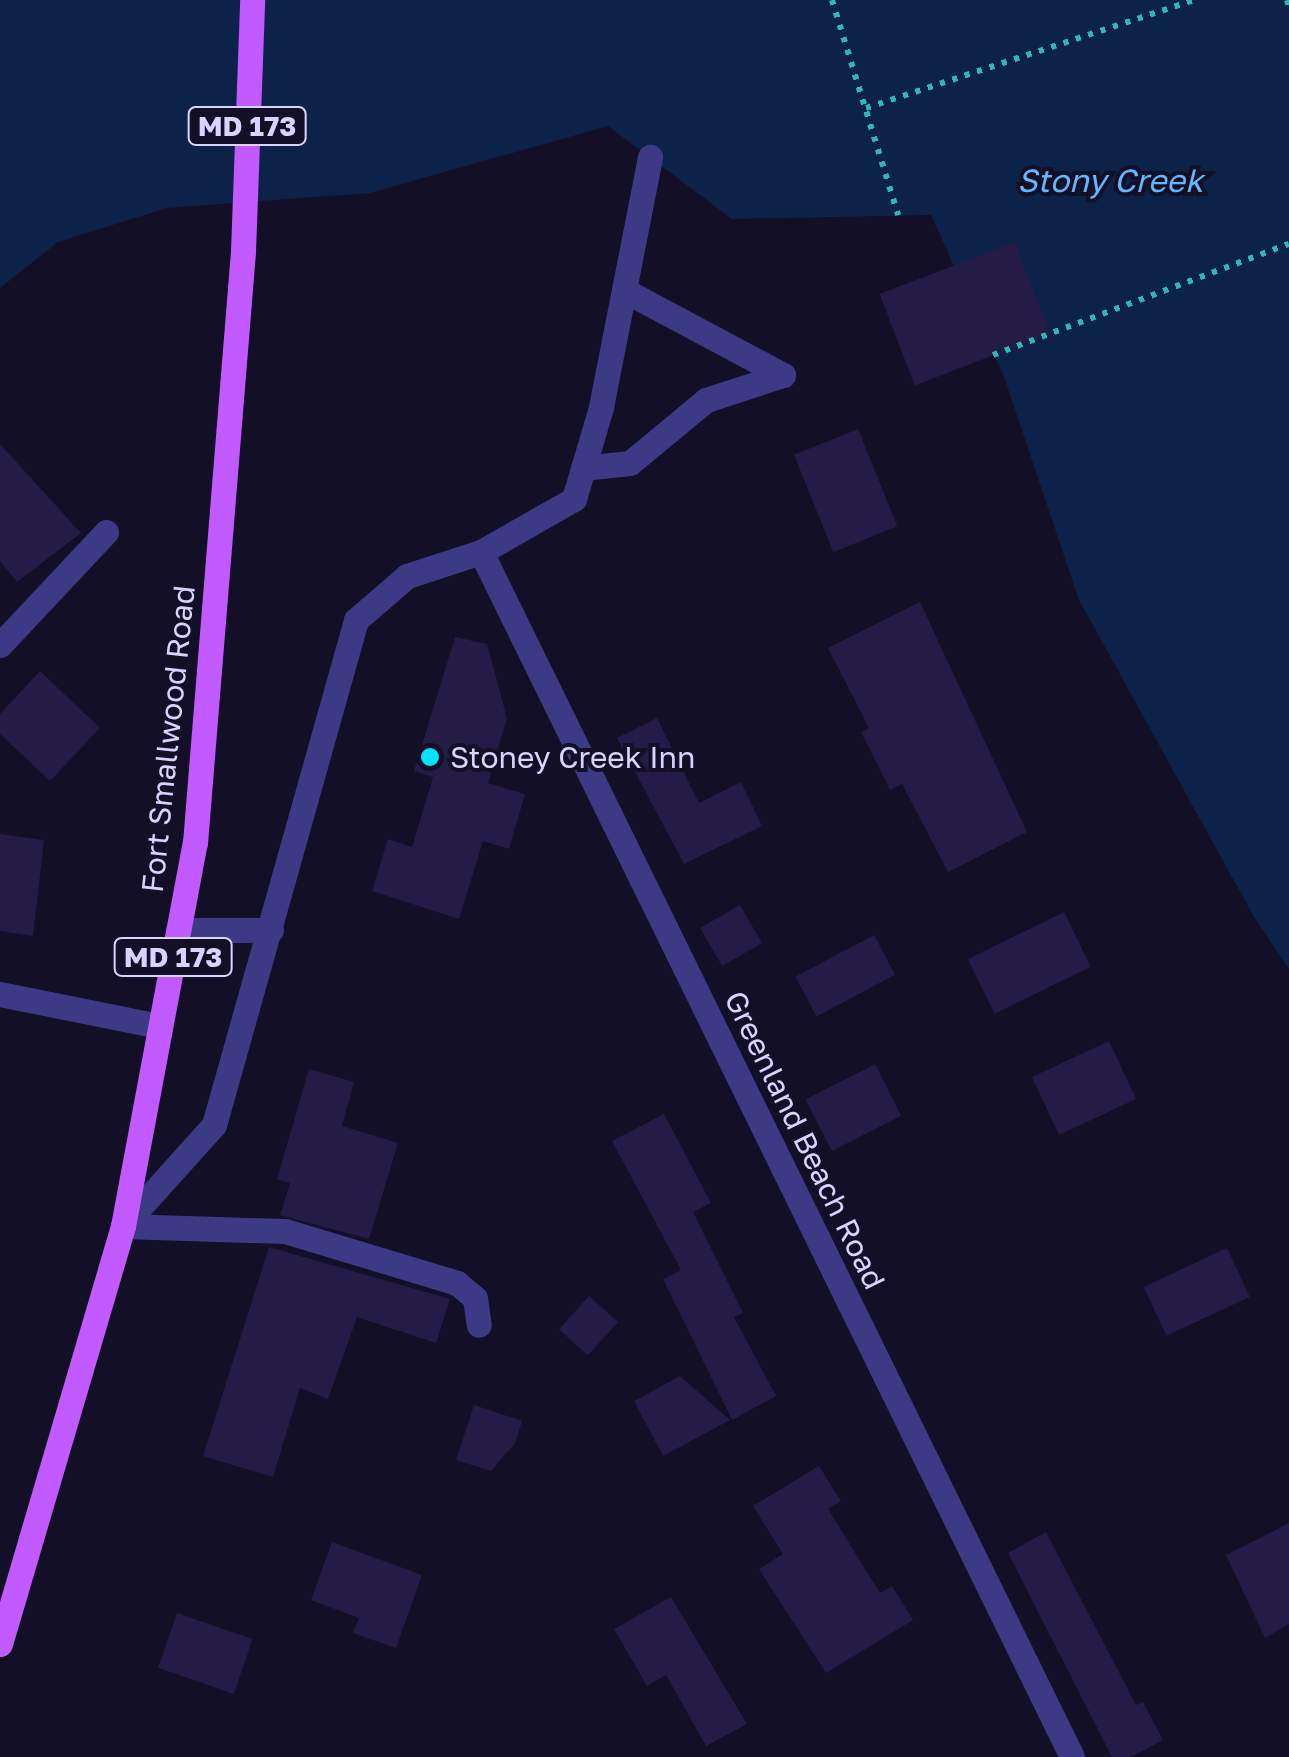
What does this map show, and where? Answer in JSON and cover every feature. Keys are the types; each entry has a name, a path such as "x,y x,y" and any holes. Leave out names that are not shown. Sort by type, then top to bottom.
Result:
{"main road":[{"name":"Fort Smallwood Road","path":"0,1644 123,1226 195,843 242,251 252,0"}],"street":[{"path":"123,1226 214,1125 356,620 407,576 481,552 574,499 624,290 650,157"},
{"path":"583,468 630,464 706,400 783,375 624,290"},
{"path":"0,645 106,532"},
{"name":"Greenland Beach Road","path":"481,552 1072,1757"},
{"path":"178,930 271,930"},
{"path":"0,994 159,1026"},
{"path":"123,1226 285,1231 456,1283 475,1298 480,1325"}],"path":[{"path":"832,0 898,216"},
{"path":"866,108 1194,0"},
{"path":"993,355 1289,244"}],"water":[{"name":"Stony Creek","path":"0,0 1289,0 1289,969 1254,917 1079,600 1004,377 931,215 732,219 608,126 370,193 167,208 58,242 0,288"}],"building":[{"path":"1015,242 1050,333 915,385 880,294"},
{"path":"858,429 897,526 833,552 794,455"},
{"path":"0,444 81,533 17,582 0,561"},
{"path":"920,602 1027,832 948,872 902,784 890,790 861,732 869,728 828,648"},
{"path":"455,637 487,644 507,718 488,783 525,794 509,849 483,841 459,919 372,891 388,839 412,847 433,777 414,771"},
{"path":"40,671 100,728 50,781 0,734 0,714"},
{"path":"657,718 699,803 741,782 762,826 684,864 617,738"},
{"path":"0,834 44,840 33,936 0,931"},
{"path":"740,905 762,943 722,966 700,928"},
{"path":"1064,912 1091,967 995,1014 968,959"},
{"path":"874,935 895,975 817,1017 795,977"},
{"path":"1109,1041 1136,1099 1059,1135 1032,1077"},
{"path":"875,1064 901,1116 832,1151 806,1099"},
{"path":"309,1069 354,1082 342,1126 398,1143 369,1239 280,1215 290,1183 277,1179"},
{"path":"664,1114 711,1203 693,1212 743,1313 734,1317 776,1396 732,1420 663,1279 681,1270 612,1141"},
{"path":"269,1247 450,1299 436,1343 357,1317 328,1399 300,1388 273,1477 203,1456"},
{"path":"1227,1248 1250,1297 1166,1336 1144,1287"},
{"path":"589,1296 618,1322 588,1356 559,1329"},
{"path":"680,1376 730,1420 663,1456 634,1401"},
{"path":"474,1405 522,1421 515,1443 491,1471 456,1460"},
{"path":"819,1466 841,1501 828,1509 880,1593 892,1586 913,1620 826,1673 759,1569 783,1554 753,1506"},
{"path":"1289,1523 1289,1624 1265,1638 1226,1555"},
{"path":"1046,1532 1136,1705 1143,1702 1163,1740 1131,1757 1112,1757 1008,1553"},
{"path":"332,1542 422,1575 396,1648 353,1633 359,1618 311,1600"},
{"path":"671,1597 747,1724 706,1746 666,1675 647,1686 614,1629"},
{"path":"177,1613 253,1639 234,1694 158,1668"}],"place":[{"name":"Stoney Creek Inn","path":"430,757"}]}
